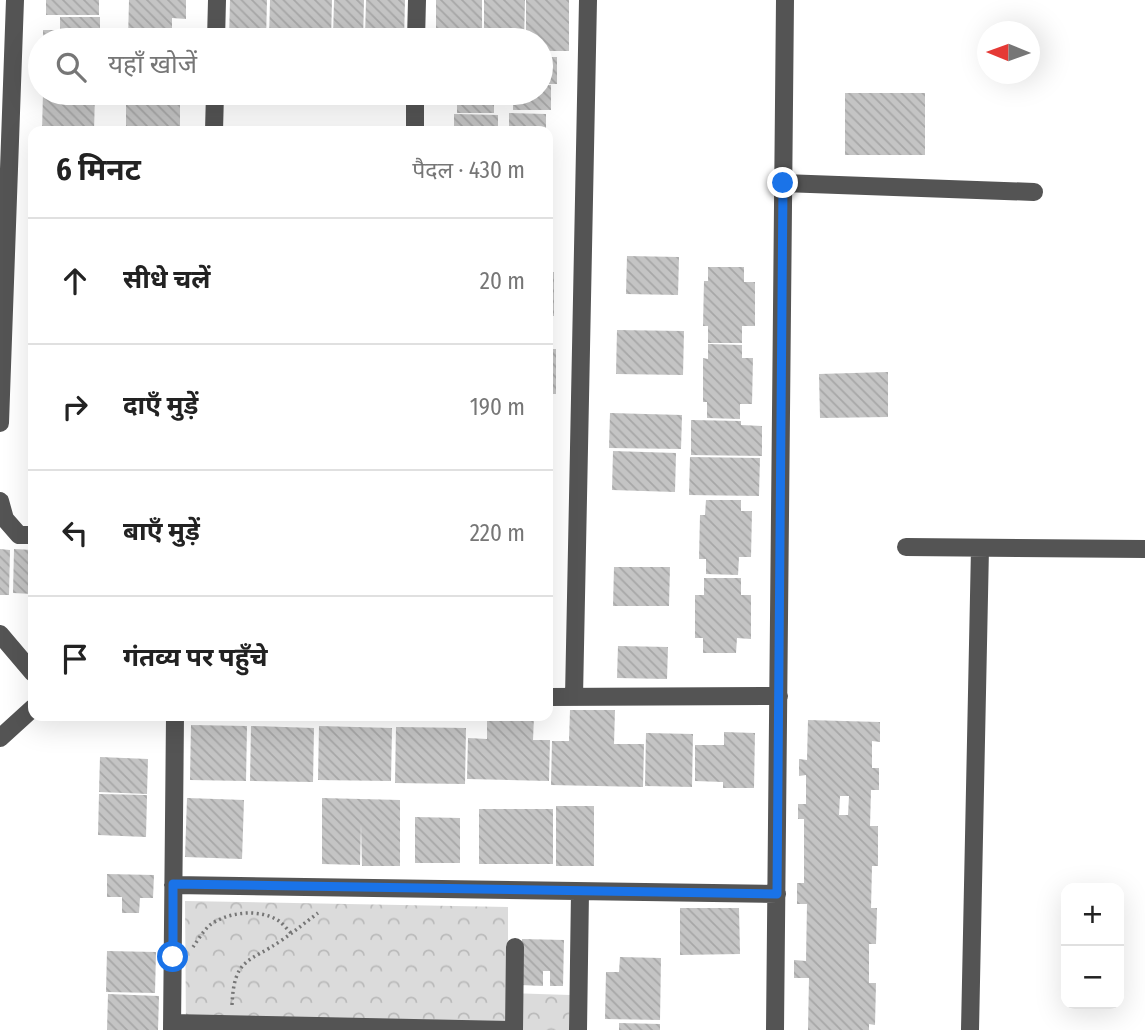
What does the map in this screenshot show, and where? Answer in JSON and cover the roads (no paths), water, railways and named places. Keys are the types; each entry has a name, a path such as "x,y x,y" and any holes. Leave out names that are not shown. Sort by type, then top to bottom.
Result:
{"street":[{"path":"0,423 15,0"},
{"path":"216,28 217,0"},
{"path":"416,28 417,0"},
{"path":"574,697 588,0"},
{"path":"775,1030 785,0"},
{"path":"214,126 215,105"},
{"path":"415,105 415,126"},
{"path":"783,183 1034,192"},
{"path":"0,501 5,519 19,536 28,535"},
{"path":"906,547 1145,549"},
{"path":"970,1030 980,548"},
{"path":"0,634 28,667"},
{"path":"553,697 779,696"},
{"path":"0,738 28,713"},
{"path":"175,721 172,1027 231,1024 514,1030 515,947"},
{"path":"173,884 777,894"},
{"path":"578,1030 580,892"}]}
